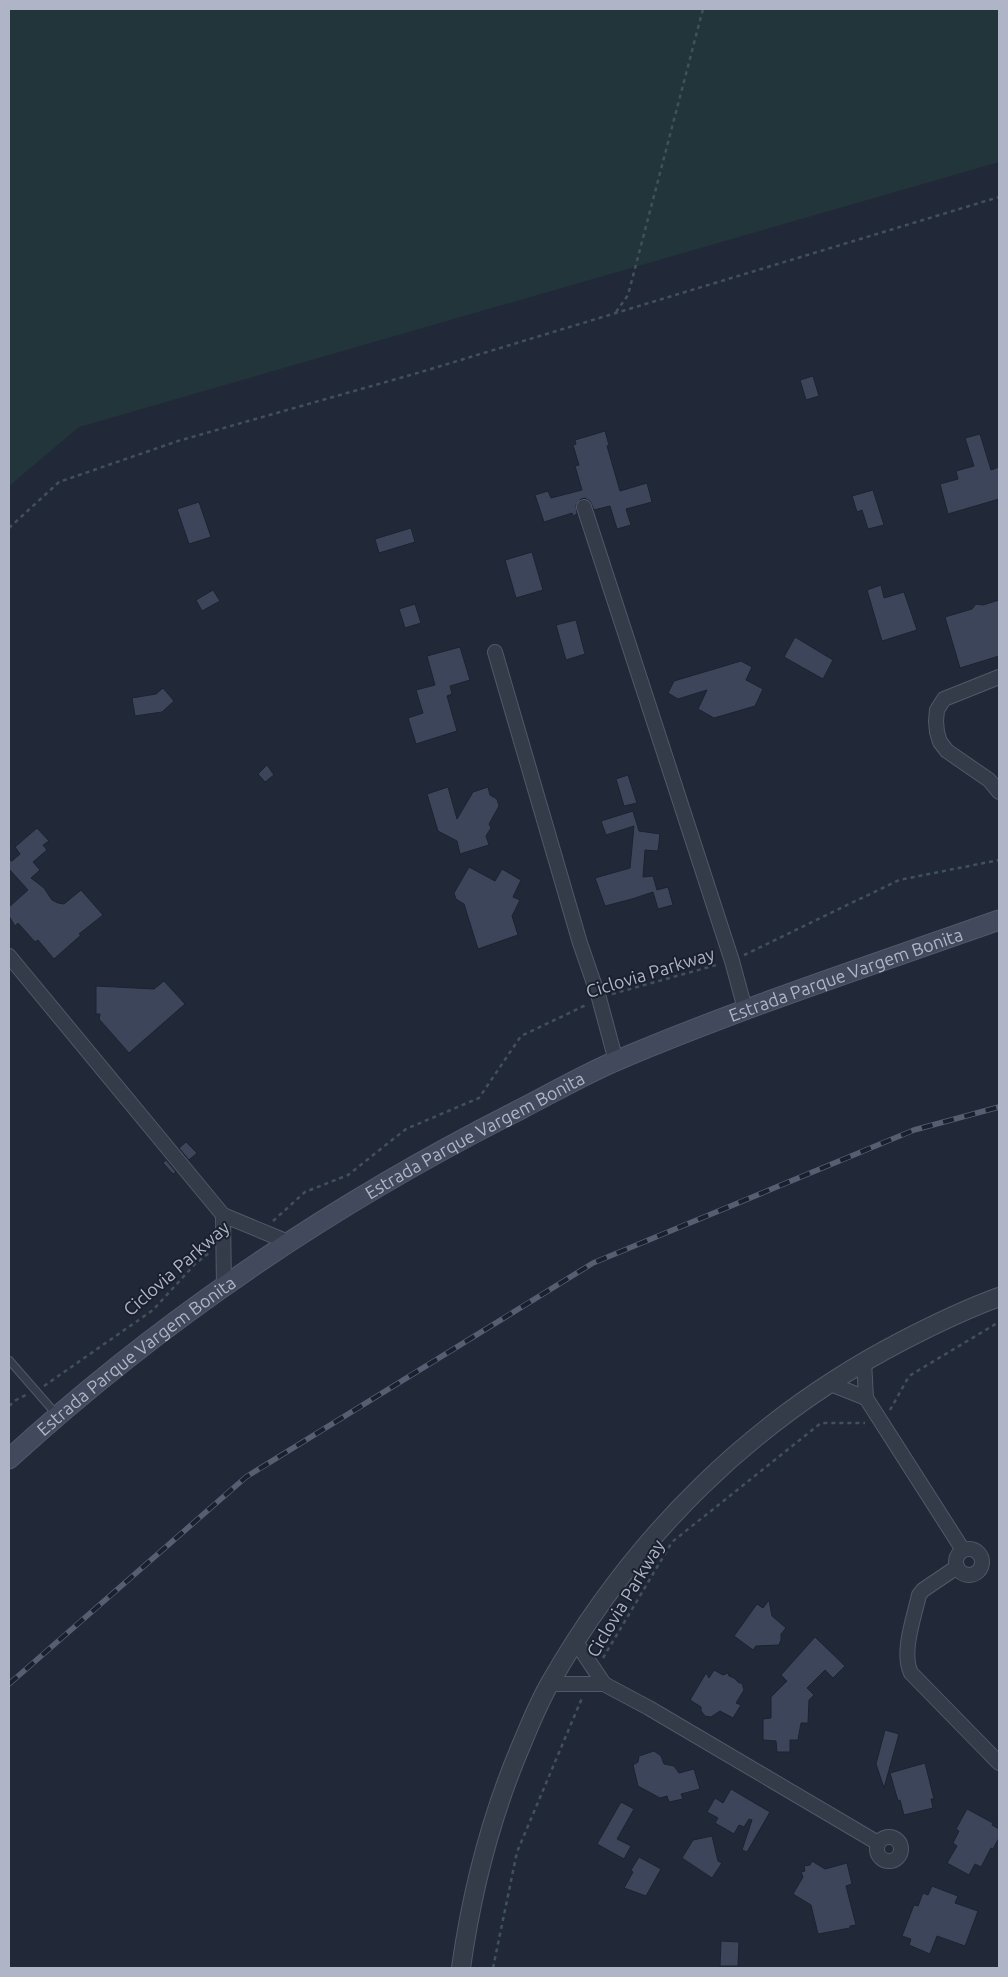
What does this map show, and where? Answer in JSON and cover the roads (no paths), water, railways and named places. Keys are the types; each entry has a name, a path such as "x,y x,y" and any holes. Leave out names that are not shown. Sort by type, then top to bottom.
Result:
{"main road":[{"name":"Estrada Parque Vargem Bonita","path":"9,1459 57,1415 159,1333 288,1242 380,1186 473,1133 616,1061 745,1009 999,920"}],"street":[{"path":"584,507 732,960 745,1009"},
{"path":"495,652 580,943 599,998 616,1061"},
{"path":"999,677 944,699 937,710 936,721 940,742 947,751 989,780 999,792"},
{"path":"9,956 223,1215 288,1242"},
{"path":"223,1215 224,1287"},
{"path":"460,1968 468,1915 487,1840 508,1776 549,1684 607,1594 647,1544 713,1475 750,1441 828,1382 864,1361 948,1318 999,1297"},
{"path":"864,1361 866,1398 963,1550"},
{"path":"828,1382 866,1398"},
{"path":"968,1548 978,1552 980,1556 981,1566 969,1575 964,1574 957,1567 956,1557 963,1550 968,1548"},
{"path":"957,1567 923,1590 919,1595 907,1652 908,1666 911,1673 999,1763"},
{"path":"576,1642 592,1677 649,1708 878,1844"},
{"path":"549,1684 592,1677"}],"lane":[{"path":"9,1360 57,1415"}],"railway":[{"path":"9,1684 246,1477 593,1263 914,1130 999,1107"}]}
